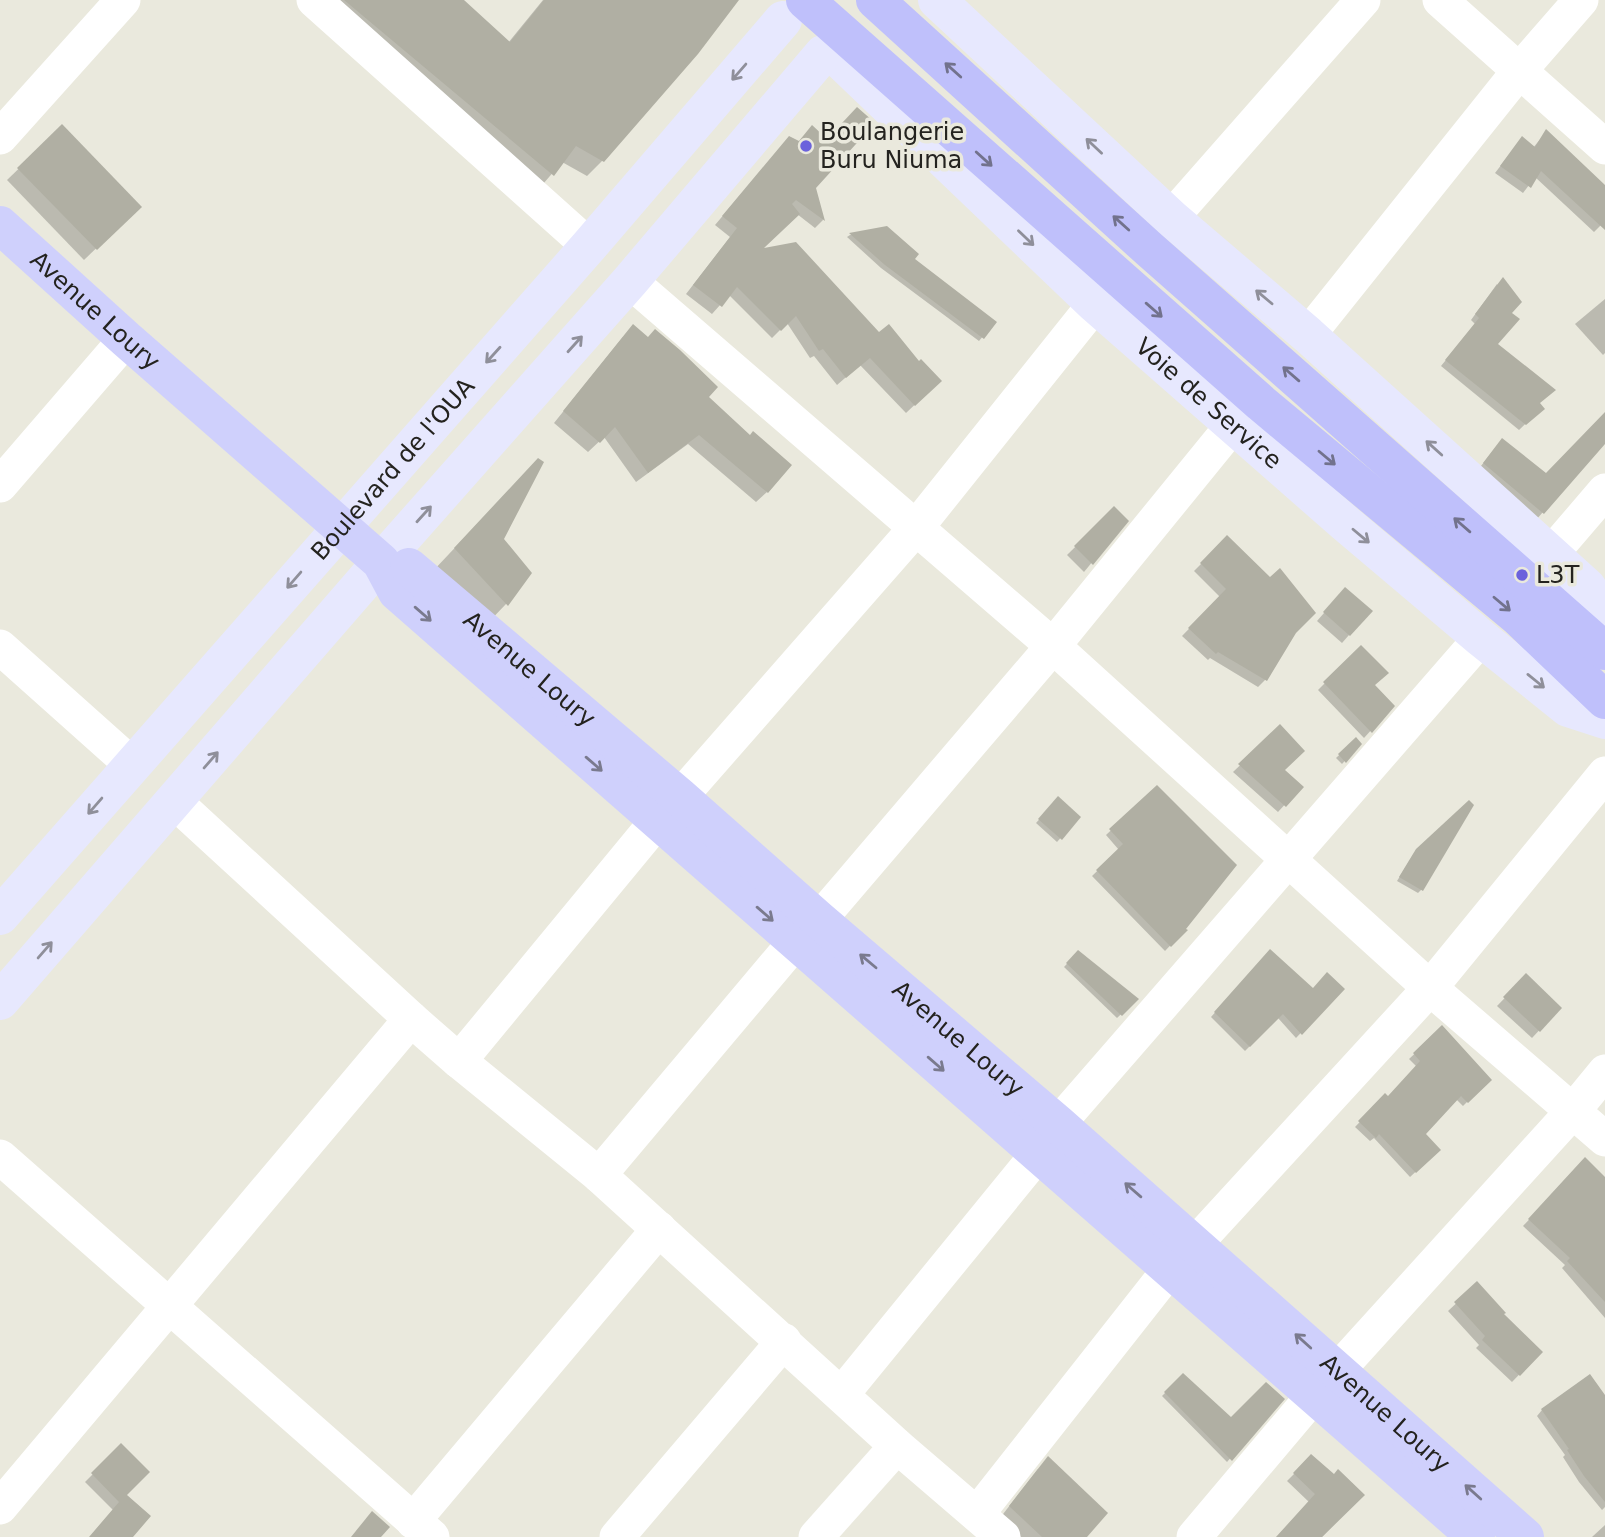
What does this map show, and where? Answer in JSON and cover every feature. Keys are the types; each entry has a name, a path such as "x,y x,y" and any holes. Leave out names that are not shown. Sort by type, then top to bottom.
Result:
{"highway":[{"path":"875,0 1150,249 1605,651"},
{"path":"782,5 1519,618 1605,699"}],"main road":[{"path":"0,1001 381,562 829,55 846,57 869,52 889,41 905,23 913,0"},
{"path":"937,0 1171,218 1308,335 1587,587 1605,615"},
{"name":"Boulevard de l'OUA","path":"0,916 589,246 782,5"},
{"name":"Voie de Service","path":"782,5 803,44 829,55 1095,304 1233,425 1481,638 1568,708 1605,720"},
{"name":"Avenue Loury","path":"0,225 381,562 407,566 669,809 1325,1383 1524,1537"},
{"name":"Avenue Loury","path":"1325,1383 1475,1537"}],"street":[{"path":"0,137 122,0"},
{"path":"314,0 589,246"},
{"path":"1171,218 1363,0"},
{"path":"1440,0 1605,147"},
{"path":"1308,335 1520,70 1581,0"},
{"path":"630,281 1053,646 1430,988 1605,1139"},
{"path":"459,1061 669,809 915,529 1095,304"},
{"path":"0,485 126,339"},
{"path":"598,1175 1053,646 1233,425"},
{"path":"1551,554 1605,491"},
{"path":"842,1394 1048,1139 1481,638"},
{"path":"0,647 131,764"},
{"path":"977,1514 1183,1257 1430,988 1605,774"},
{"path":"175,802 411,1019 598,1175 897,1446 1003,1537"},
{"path":"0,1507 411,1019"},
{"path":"1194,1537 1325,1383 1573,1111 1605,1072"},
{"path":"0,1157 423,1529 659,1229"},
{"path":"617,1537 784,1341"},
{"path":"816,1537 897,1446"}],"building":[{"path":"344,0 464,0 510,42 544,0 739,0 698,54 604,162 576,146 554,176"},
{"path":"857,107 873,121 864,131 866,133 816,188 825,221 796,200 792,204 800,214 764,248 796,242 879,332 889,324 919,361 921,359 942,381 915,406 870,358 846,378 823,349 819,351 796,316 781,331 737,287 722,307 693,285 737,228 722,216 789,136 799,141 812,125 827,139"},
{"path":"62,124 142,207 97,250 17,168"},
{"path":"1546,129 1605,185 1605,230 1541,171 1531,188 1500,166 1522,136 1535,147"},
{"path":"887,226 919,254 915,259 997,322 984,339 885,265 849,233"},
{"path":"1503,277 1522,302 1512,313 1520,319 1498,344 1556,390 1540,403 1545,409 1526,425 1445,360 1479,318 1475,314"},
{"path":"633,324 648,337 655,329 680,350 718,387 709,397 750,435 753,431 792,465 768,493 699,435 648,473 615,427 600,443 563,411"},
{"path":"1605,412 1605,444 1544,514 1483,463 1502,438 1546,473"},
{"path":"538,458 544,462 504,539 532,573 508,606 454,548"},
{"path":"1114,506 1129,521 1093,565 1074,546"},
{"path":"1227,535 1270,577 1280,568 1316,613 1296,633 1267,681 1218,652 1216,654 1188,628 1226,589 1200,563"},
{"path":"1345,587 1373,611 1350,636 1323,612"},
{"path":"1361,645 1389,673 1375,685 1395,706 1372,733 1323,682"},
{"path":"1280,724 1305,751 1285,770 1304,787 1286,807 1238,764"},
{"path":"1356,737 1362,744 1346,763 1338,754"},
{"path":"1157,785 1237,865 1186,929 1188,930 1171,947 1096,870 1123,844 1109,829"},
{"path":"1058,796 1081,817 1062,840 1038,819"},
{"path":"1469,800 1474,805 1423,891 1399,877 1416,849"},
{"path":"1270,949 1313,988 1327,972 1345,989 1302,1035 1283,1014 1250,1047 1214,1012"},
{"path":"1078,950 1139,999 1122,1016 1066,963"},
{"path":"1526,973 1562,1008 1540,1032 1503,997"},
{"path":"1442,1025 1492,1080 1468,1103 1461,1096 1426,1134 1441,1150 1416,1173 1379,1134 1376,1138 1358,1121 1385,1093 1388,1096 1420,1061 1413,1053"},
{"path":"1585,1157 1605,1177 1605,1302 1567,1261 1570,1258 1528,1219"},
{"path":"1477,1281 1506,1313 1504,1314 1543,1352 1520,1376 1482,1340 1485,1336 1454,1302"},
{"path":"1183,1373 1231,1417 1266,1382 1285,1399 1232,1461 1164,1392"},
{"path":"1590,1374 1605,1395 1605,1502 1584,1476 1541,1409"},
{"path":"121,1443 150,1472 127,1495 151,1516 133,1537 89,1537 119,1502 91,1473"},
{"path":"1311,1454 1334,1474 1338,1469 1365,1495 1322,1537 1276,1537 1315,1494 1293,1473"},
{"path":"1048,1456 1108,1513 1087,1537 1042,1537 1009,1506"},
{"path":"372,1511 390,1527 381,1537 351,1537"}],"place":[{"name":"Boulangerie Buru Niuma","path":"806,146"},
{"name":"L3T","path":"1522,575"}]}
